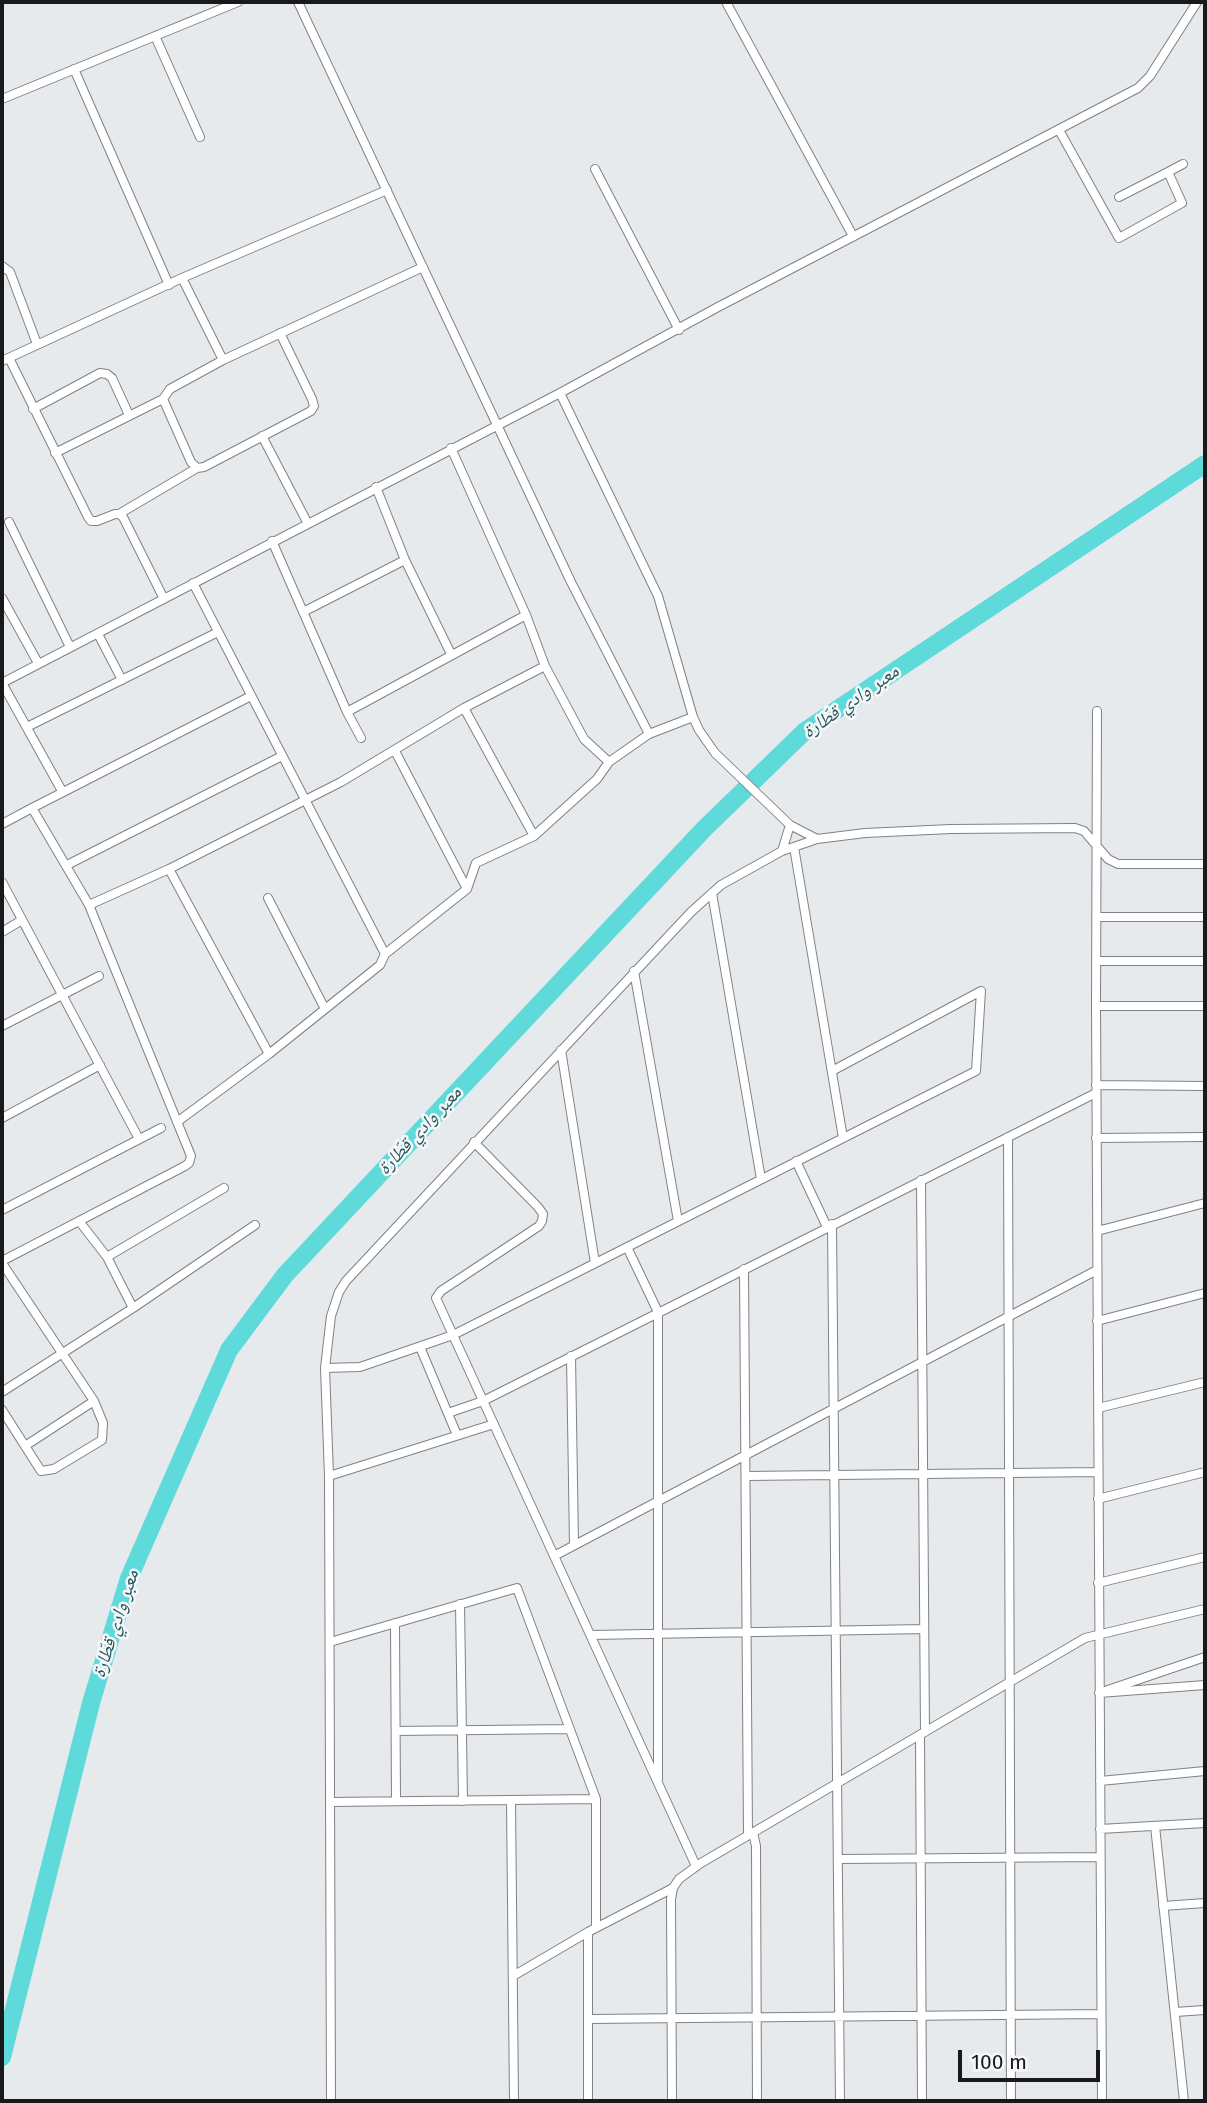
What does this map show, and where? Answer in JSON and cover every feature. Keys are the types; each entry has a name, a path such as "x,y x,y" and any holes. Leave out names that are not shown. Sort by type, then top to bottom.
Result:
{"street":[{"path":"2,99 237,2"},
{"path":"298,2 571,582 649,734"},
{"path":"726,2 853,236"},
{"path":"62,790 2,683 1138,88 1146,81 1197,2"},
{"path":"155,36 201,137"},
{"path":"74,69 169,285"},
{"path":"1059,130 1119,237 1182,203 1168,172"},
{"path":"1119,197 1183,164"},
{"path":"595,169 679,330"},
{"path":"280,333 314,406 311,411 204,467 197,468 119,513 96,521 91,521 5,359 182,278 387,190"},
{"path":"2,266 10,272 37,344"},
{"path":"55,453 163,399 170,389 223,360 423,267"},
{"path":"182,278 223,360"},
{"path":"33,409 100,373 107,374 112,379 130,415"},
{"path":"560,393 658,596 699,730 715,753 790,825 817,839"},
{"path":"163,399 191,462 197,468"},
{"path":"262,436 307,522"},
{"path":"451,448 526,615 545,666 584,738 610,762"},
{"path":"376,487 405,560 452,654"},
{"path":"119,513 164,599"},
{"path":"9,522 70,647"},
{"path":"272,541 361,738"},
{"path":"303,612 405,560"},
{"path":"193,583 385,954"},
{"path":"2,598 38,663"},
{"path":"347,712 526,615"},
{"path":"27,727 218,632"},
{"path":"98,634 122,680"},
{"path":"89,905 169,869 304,801 395,751 464,708 545,666"},
{"path":"2,824 62,790 251,696"},
{"path":"464,708 534,836"},
{"path":"1097,711 1096,1138 1102,2101"},
{"path":"177,1122 270,1054 380,965 385,954 467,889 476,863 534,836 597,779 610,762 649,734 693,717"},
{"path":"395,751 467,889"},
{"path":"67,865 282,756"},
{"path":"2,1410 41,1471 54,1469 103,1440 103,1423 94,1401 2,1262 189,1163 191,1156 89,905 32,808"},
{"path":"782,851 790,825"},
{"path":"331,2101 329,1476 326,1368 331,1316 339,1292 346,1281 634,971 712,892 782,851 817,839 866,833 1075,828 1084,831 1098,844 1108,859 1118,864 1205,864"},
{"path":"794,847 843,1138"},
{"path":"169,869 270,1054"},
{"path":"2,882 139,1139"},
{"path":"712,892 761,1179"},
{"path":"268,898 325,1010"},
{"path":"1097,917 1205,917"},
{"path":"2,932 22,920"},
{"path":"1096,961 1205,961"},
{"path":"634,971 678,1221"},
{"path":"2,1027 99,976"},
{"path":"326,1368 360,1367 453,1335 976,1070 981,991 832,1071"},
{"path":"1096,1006 1205,1006"},
{"path":"561,1050 595,1263"},
{"path":"2,1118 100,1065"},
{"path":"448,1413 483,1401 1008,1137 1096,1089 1205,1086"},
{"path":"2,1210 161,1128"},
{"path":"1008,1137 1010,2101"},
{"path":"1096,1138 1205,1137"},
{"path":"474,1142 538,1207 543,1213 542,1221 539,1226 441,1291 436,1298 696,1866"},
{"path":"796,1161 830,1226 835,1475 840,2101"},
{"path":"921,1180 924,1629 922,2101"},
{"path":"107,1257 224,1188"},
{"path":"1097,1231 1205,1203"},
{"path":"79,1221 107,1257 133,1308"},
{"path":"2,1392 255,1225"},
{"path":"627,1247 658,1312 658,1782"},
{"path":"744,1269 751,1834 756,1846 757,2101"},
{"path":"554,1556 1097,1270"},
{"path":"1097,1321 1205,1293"},
{"path":"420,1347 457,1435"},
{"path":"570,1356 574,1545"},
{"path":"1098,1408 1205,1382"},
{"path":"25,1446 94,1401"},
{"path":"329,1476 494,1424"},
{"path":"746,1476 1098,1472"},
{"path":"1098,1499 1205,1472"},
{"path":"1098,1583 1205,1557"},
{"path":"330,1642 517,1588 596,1799 588,2019 588,2101"},
{"path":"460,1604 463,1801"},
{"path":"672,2101 673,1888 679,1878 1085,1639 1205,1609"},
{"path":"395,1623 396,1801"},
{"path":"591,1635 924,1629"},
{"path":"1099,1693 1205,1657"},
{"path":"1099,1693 1205,1685"},
{"path":"396,1731 569,1729"},
{"path":"1100,1781 1205,1771"},
{"path":"330,1802 596,1799"},
{"path":"511,1800 514,2101"},
{"path":"1100,1829 1205,1823"},
{"path":"1155,1826 1184,2101"},
{"path":"838,1859 1100,1857"},
{"path":"513,1976 592,1930 673,1888"},
{"path":"1163,1906 1205,1903"},
{"path":"1175,2012 1205,2010"},
{"path":"588,2019 1101,2014"}],"waterway":[{"name":"معبر وادي قطّارة","path":"2,2057 91,1703 129,1578 229,1350 285,1275 704,829 805,731 1205,464"}]}
